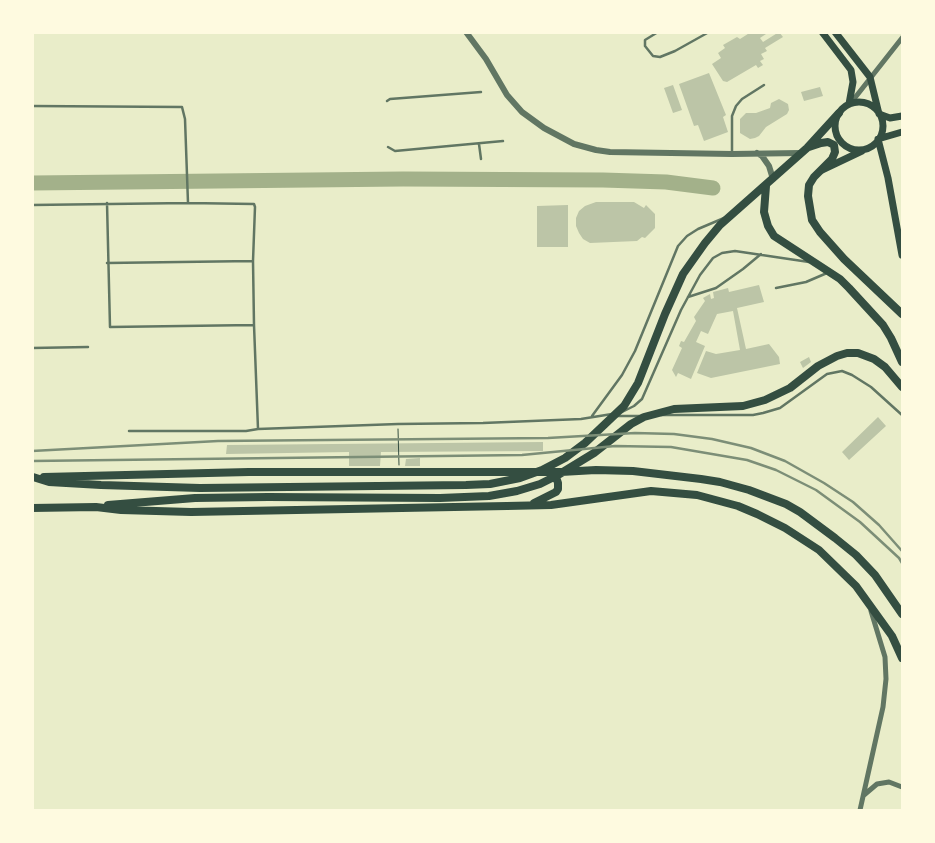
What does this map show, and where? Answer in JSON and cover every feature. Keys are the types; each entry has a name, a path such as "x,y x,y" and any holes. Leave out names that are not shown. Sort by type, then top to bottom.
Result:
{"main road":[{"path":"822,32 851,70 853,82 849,104"},
{"path":"835,32 870,77 882,127 878,140 888,178 902,255"},
{"path":"32,477 49,482 200,488 466,485 490,484 520,478 542,470 565,458 593,437 614,417 629,398 638,383 684,274 705,243 720,226 804,151 849,104 862,103 874,108 879,114 890,118 902,116"},
{"path":"839,113 836,119 836,132 843,144 855,150 868,148"},
{"path":"822,170 868,148 878,140 902,132"},
{"path":"804,151 820,142 828,142 834,145 835,154 809,185 808,196 812,220 844,260 902,314"},
{"path":"766,186 764,212 768,226 774,236 829,272 849,288 883,325 902,362"},
{"path":"32,508 96,507 195,498 268,496 440,498 489,496 517,491 540,484 572,468 631,424 644,417 674,409 743,406 765,400 790,388 818,366 837,356 848,353 858,353 874,359 885,367 902,387"},
{"path":"32,477 249,472 400,473 596,470 633,471 701,479 749,490 786,504 824,529 856,556 884,586 902,614"},
{"path":"527,505 546,498 558,489 557,480 548,472"},
{"path":"96,507 121,510 191,512 498,507 551,505 634,493 663,491 697,496 738,506 785,528 820,550 856,586 869,603 892,636 902,658"}],"street":[{"path":"466,32 486,59 507,95 522,112 564,140 585,148 610,152 732,154 804,151"},
{"path":"849,104 902,38"},
{"path":"757,153 762,156 769,166 773,179"},
{"path":"860,810 883,707 886,679 885,657 869,603"},
{"path":"864,795 877,784 889,782 902,786"}],"lane":[{"path":"658,32 646,40 645,46 653,56 660,57 709,32"},
{"path":"718,32 727,32"},
{"path":"732,154 732,116 736,106 742,98 764,85"},
{"path":"387,100 481,92"},
{"path":"32,106 182,106 185,119 188,203"},
{"path":"388,147 395,150 503,141"},
{"path":"479,144 481,159"},
{"path":"107,203 110,327 254,325"},
{"path":"32,205 107,203 254,204 254,325 258,429"},
{"path":"591,417 622,376 635,351 678,246 698,228 729,216 740,208"},
{"path":"130,431 246,431 398,424 483,423 591,417 625,411 642,399 688,297 700,275 713,258 722,252 735,251 816,264"},
{"path":"688,297 716,288 761,254"},
{"path":"107,263 253,261"},
{"path":"776,288 806,282 829,272"},
{"path":"32,348 88,346"},
{"path":"600,416 753,415 780,408 827,374 842,371 866,384 902,415"}],"path":[{"path":"398,424 400,473"}],"building":[{"path":"751,32 765,32 766,34 760,38 763,42 779,32 783,37 765,48 767,51 761,54 764,59 760,61 763,65 758,68 756,65 727,82 723,81 712,64 721,58 718,53 725,48 723,45 737,37 740,39"},
{"path":"709,73 726,115 723,117 728,132 704,141 698,125 694,126 679,84"},
{"path":"673,85 682,110 673,113 664,88"},
{"path":"820,87 823,96 804,101 801,92"},
{"path":"779,99 788,104 789,110 787,114 766,127 755,138 750,139 740,133 740,119 746,113 756,113 770,108 771,103"},
{"path":"596,202 634,202 644,208 646,205 655,214 655,228 645,238 642,237 637,241 590,243 583,239 579,233 576,226 576,218 579,211 585,206"},
{"path":"568,205 568,247 537,247 537,206"},
{"path":"759,285 764,302 737,308 746,349 769,344 779,357 780,364 711,378 697,373 706,351 716,354 740,350 733,311 717,314 708,334 701,331 696,342 705,346 691,379 678,373 676,377 672,370 682,348 679,346 681,341 684,342 696,321 694,317 705,301 703,298 710,294 711,299 714,298 713,292 728,288 729,292"},
{"path":"809,357 811,362 803,368 800,362"},
{"path":"878,417 886,426 849,460 842,452"},
{"path":"543,442 543,451 381,452 380,466 349,466 349,452 226,454 227,445"},
{"path":"420,458 420,466 405,466 406,459"}],"waterway":[{"path":"32,183 403,179 603,180 666,182 713,188"}],"railway":[{"path":"32,451 218,441 548,438 635,433 674,434 712,439 751,448 785,461 853,502 879,525 902,551"},
{"path":"32,461 522,455 615,446 671,447 747,460 776,470 816,490 860,522 902,563"}]}
